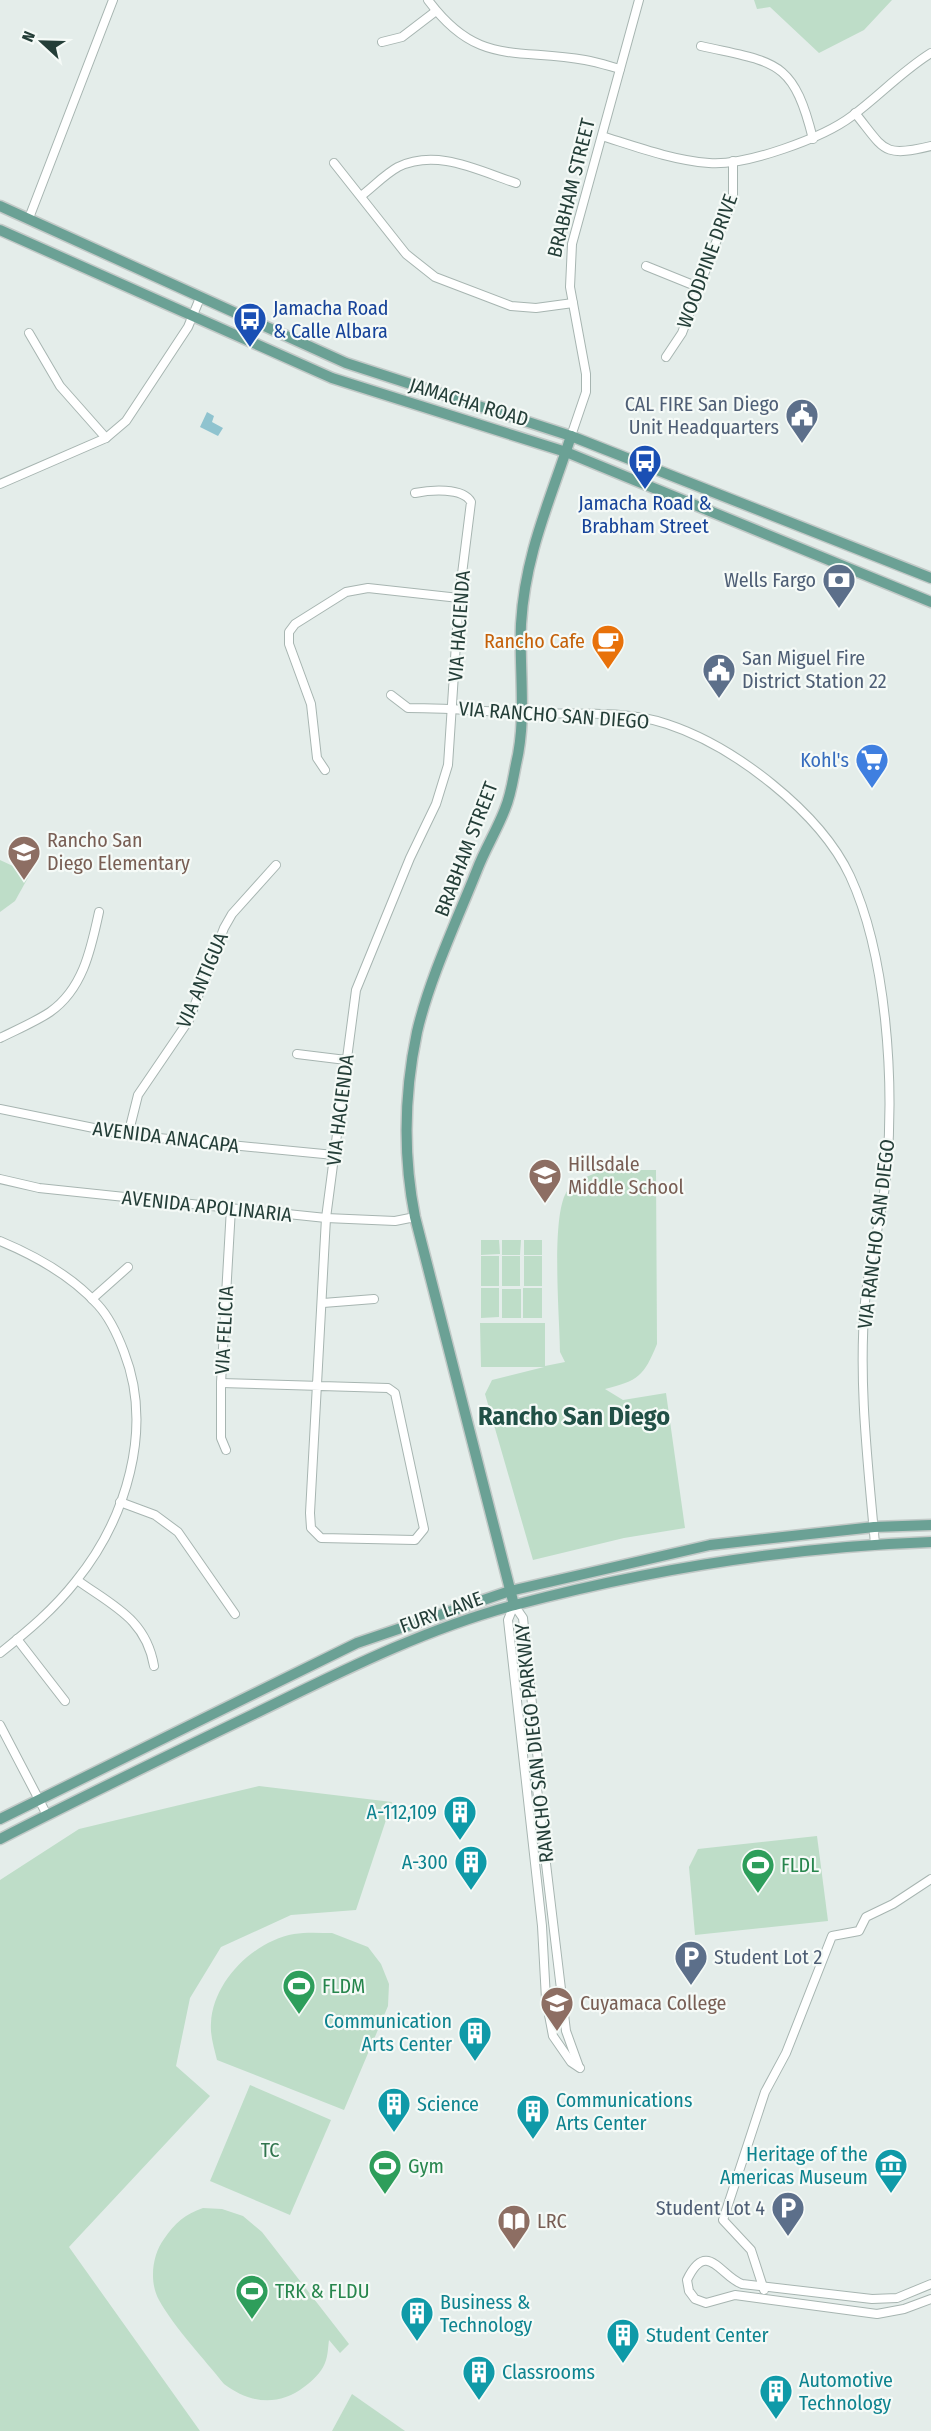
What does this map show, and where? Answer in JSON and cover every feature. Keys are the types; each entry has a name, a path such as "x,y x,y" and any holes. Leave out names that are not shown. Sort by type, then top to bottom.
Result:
{"main road":[{"name":"JAMACHA ROAD","path":"0,206 346,363 572,436 931,578"},
{"name":"JAMACHA ROAD","path":"0,230 263,349 346,383 566,452 931,602"},
{"name":"BRABHAM STREET","path":"514,1605 415,1217 407,1173 406,1117 417,1030 478,867 506,807 517,761 521,713 521,623 528,566 544,508 572,436"},
{"name":"FURY LANE","path":"0,1819 357,1643 510,1590 710,1545 874,1527 931,1525"},
{"name":"FURY LANE","path":"0,1839 353,1666 446,1628 514,1605 610,1582 759,1555 875,1544 931,1542"}],"street":[{"path":"29,218 113,0"},
{"path":"428,0 449,26 470,41 503,53 585,60 620,69"},
{"name":"BRABHAM STREET","path":"572,436 586,392 586,374 573,303 570,271 572,244 639,0"},
{"path":"382,42 402,37 436,11"},
{"path":"700,46 759,59 788,76 806,108 813,139"},
{"path":"602,136 670,157 711,163 733,161 813,139 855,113 906,69 931,53"},
{"path":"855,113 878,141 891,152 901,153 931,146"},
{"path":"361,196 396,168 427,159 453,162 516,183"},
{"name":"WOODPINE DRIVE","path":"666,357 682,333 733,197 735,180 733,161"},
{"path":"334,162 406,254 435,278 511,306 536,308 573,303"},
{"path":"646,266 698,287"},
{"path":"0,484 106,438 126,421 194,316 200,298"},
{"path":"30,333 60,386 106,438"},
{"name":"VIA HACIENDA","path":"315,1384 388,1388 395,1393 424,1529 415,1540 321,1539 311,1528 315,1384 323,1303 326,1218 356,990 442,788 448,765 459,598 470,499 432,489 415,493"},
{"path":"325,770 317,758 312,704 289,644 293,626 346,592 368,588 459,598"},
{"name":"VIA RANCHO SAN DIEGO","path":"391,695 408,708 601,714 664,723 696,735 725,750 785,794 820,832 848,873 865,913 875,955 889,1061 887,1169 866,1299 863,1347 875,1544"},
{"name":"VIA ANTIGUA","path":"128,1135 138,1095 189,1020 224,927 232,914 276,865"},
{"path":"0,1038 50,1011 67,995 89,957 99,912"},
{"path":"297,1054 346,1060"},
{"name":"AVENIDA ANACAPA","path":"0,1108 128,1135 334,1155"},
{"name":"AVENIDA APOLINARIA","path":"0,1179 39,1188 326,1218 395,1221 415,1217"},
{"name":"VIA FELICIA","path":"226,1450 220,1438 221,1383 231,1209"},
{"path":"0,1241 50,1265 74,1282 92,1299 117,1333 130,1368 137,1404 133,1457 120,1502 96,1551 77,1580 49,1611 0,1653"},
{"path":"92,1299 128,1267"},
{"path":"323,1303 374,1299"},
{"path":"221,1383 315,1384"},
{"path":"120,1502 155,1515 178,1532 236,1614"},
{"path":"77,1580 137,1625 151,1645 154,1666"},
{"name":"RANCHO SAN DIEGO PARKWAY","path":"514,1605 523,1618 539,1771 536,1780 566,2031 580,2068 571,2062 560,2047 549,2021 542,1967 544,1955 542,1926 508,1620 514,1605"},
{"path":"17,1639 65,1701"},
{"path":"0,1725 46,1815"},
{"path":"767,2299 751,2250 723,2220 765,2092 786,2053 832,1936 859,1931 866,1917 892,1904 931,1879"},
{"path":"542,1926 550,1948 558,1953"},
{"path":"931,2284 897,2298 872,2299 764,2287 732,2280 720,2265 712,2261 692,2268 687,2280 689,2291 695,2299 706,2303 735,2295 877,2314 904,2309 931,2299"}],"green space":[{"path":"754,0 892,0 864,30 819,53 770,7 757,9"},
{"path":"0,860 30,874 15,901 0,912"},
{"path":"604,1170 656,1170 657,1344 644,1370 638,1376 633,1380 605,1389 623,1400 666,1393 685,1528 624,1538 533,1560 485,1394 492,1380 544,1367 481,1367 480,1323 545,1323 545,1366 565,1362 560,1352 557,1267 562,1202 568,1190 576,1183"},
{"path":"481,1240 499,1240 500,1254 481,1255"},
{"path":"502,1240 521,1240 520,1255 502,1255"},
{"path":"524,1240 542,1240 542,1255 524,1255"},
{"path":"481,1256 499,1256 499,1286 481,1286"},
{"path":"502,1256 520,1256 520,1286 502,1286"},
{"path":"524,1256 542,1256 542,1286 524,1286"},
{"path":"481,1288 499,1288 499,1317 481,1318"},
{"path":"523,1288 542,1288 542,1318 523,1318"},
{"path":"502,1289 521,1289 521,1318 502,1318"},
{"path":"259,1786 392,1802 356,1910 291,1915 221,1947 190,1998 176,2066 210,2096 69,2247 200,2431 0,2431 0,1880 79,1829"},
{"name":"FLDL","path":"817,1836 828,1921 695,1935 689,1867 698,1849"},
{"name":"FLDM","path":"332,1933 368,1947 381,1964 389,1984 388,2006 344,2110 217,2060 211,2032 213,2007 219,1992 238,1965 251,1954 279,1938 294,1934"},
{"name":"TC","path":"250,2085 331,2120 290,2215 210,2181"},
{"name":"TRK & FLDU","path":"203,2208 222,2209 243,2216 262,2232 349,2344 340,2353 329,2340 327,2357 321,2370 304,2387 284,2398 253,2399 224,2384 181,2332 156,2293 153,2269 160,2245 181,2220"},
{"path":"352,2394 405,2431 332,2431"}],"water":[{"path":"207,412 214,416 212,422 223,428 218,436 200,427"}],"place":[{"name":"Jamacha Road & Calle Albara","path":"250,348"},
{"name":"CAL FIRE San Diego Unit Headquarters","path":"802,444"},
{"name":"Jamacha Road & Brabham Street","path":"645,490"},
{"name":"Wells Fargo","path":"839,609"},
{"name":"Rancho Cafe","path":"608,670"},
{"name":"San Miguel Fire District Station 22","path":"719,699"},
{"name":"Kohl's","path":"872,789"},
{"name":"Rancho San Diego Elementary","path":"24,881"},
{"name":"Hillsdale Middle School","path":"545,1204"},
{"name":"A-112,109","path":"460,1841"},
{"name":"A-300","path":"471,1891"},
{"name":"FLDL","path":"758,1894"},
{"name":"Student Lot 2","path":"691,1986"},
{"name":"FLDM","path":"299,2015"},
{"name":"Cuyamaca College","path":"557,2032"},
{"name":"Communication Arts Center","path":"475,2062"},
{"name":"Science","path":"394,2133"},
{"name":"Communications Arts Center","path":"533,2140"},
{"name":"Heritage of the Americas Museum","path":"891,2194"},
{"name":"Gym","path":"385,2195"},
{"name":"Student Lot 4","path":"788,2237"},
{"name":"LRC","path":"514,2250"},
{"name":"TRK & FLDU","path":"252,2320"},
{"name":"Business & Technology","path":"417,2342"},
{"name":"Student Center","path":"623,2364"},
{"name":"Classrooms","path":"479,2401"},
{"name":"Automotive Technology","path":"776,2420"}],"district":[{"name":"Rancho San Diego","path":"574,1416"}]}
